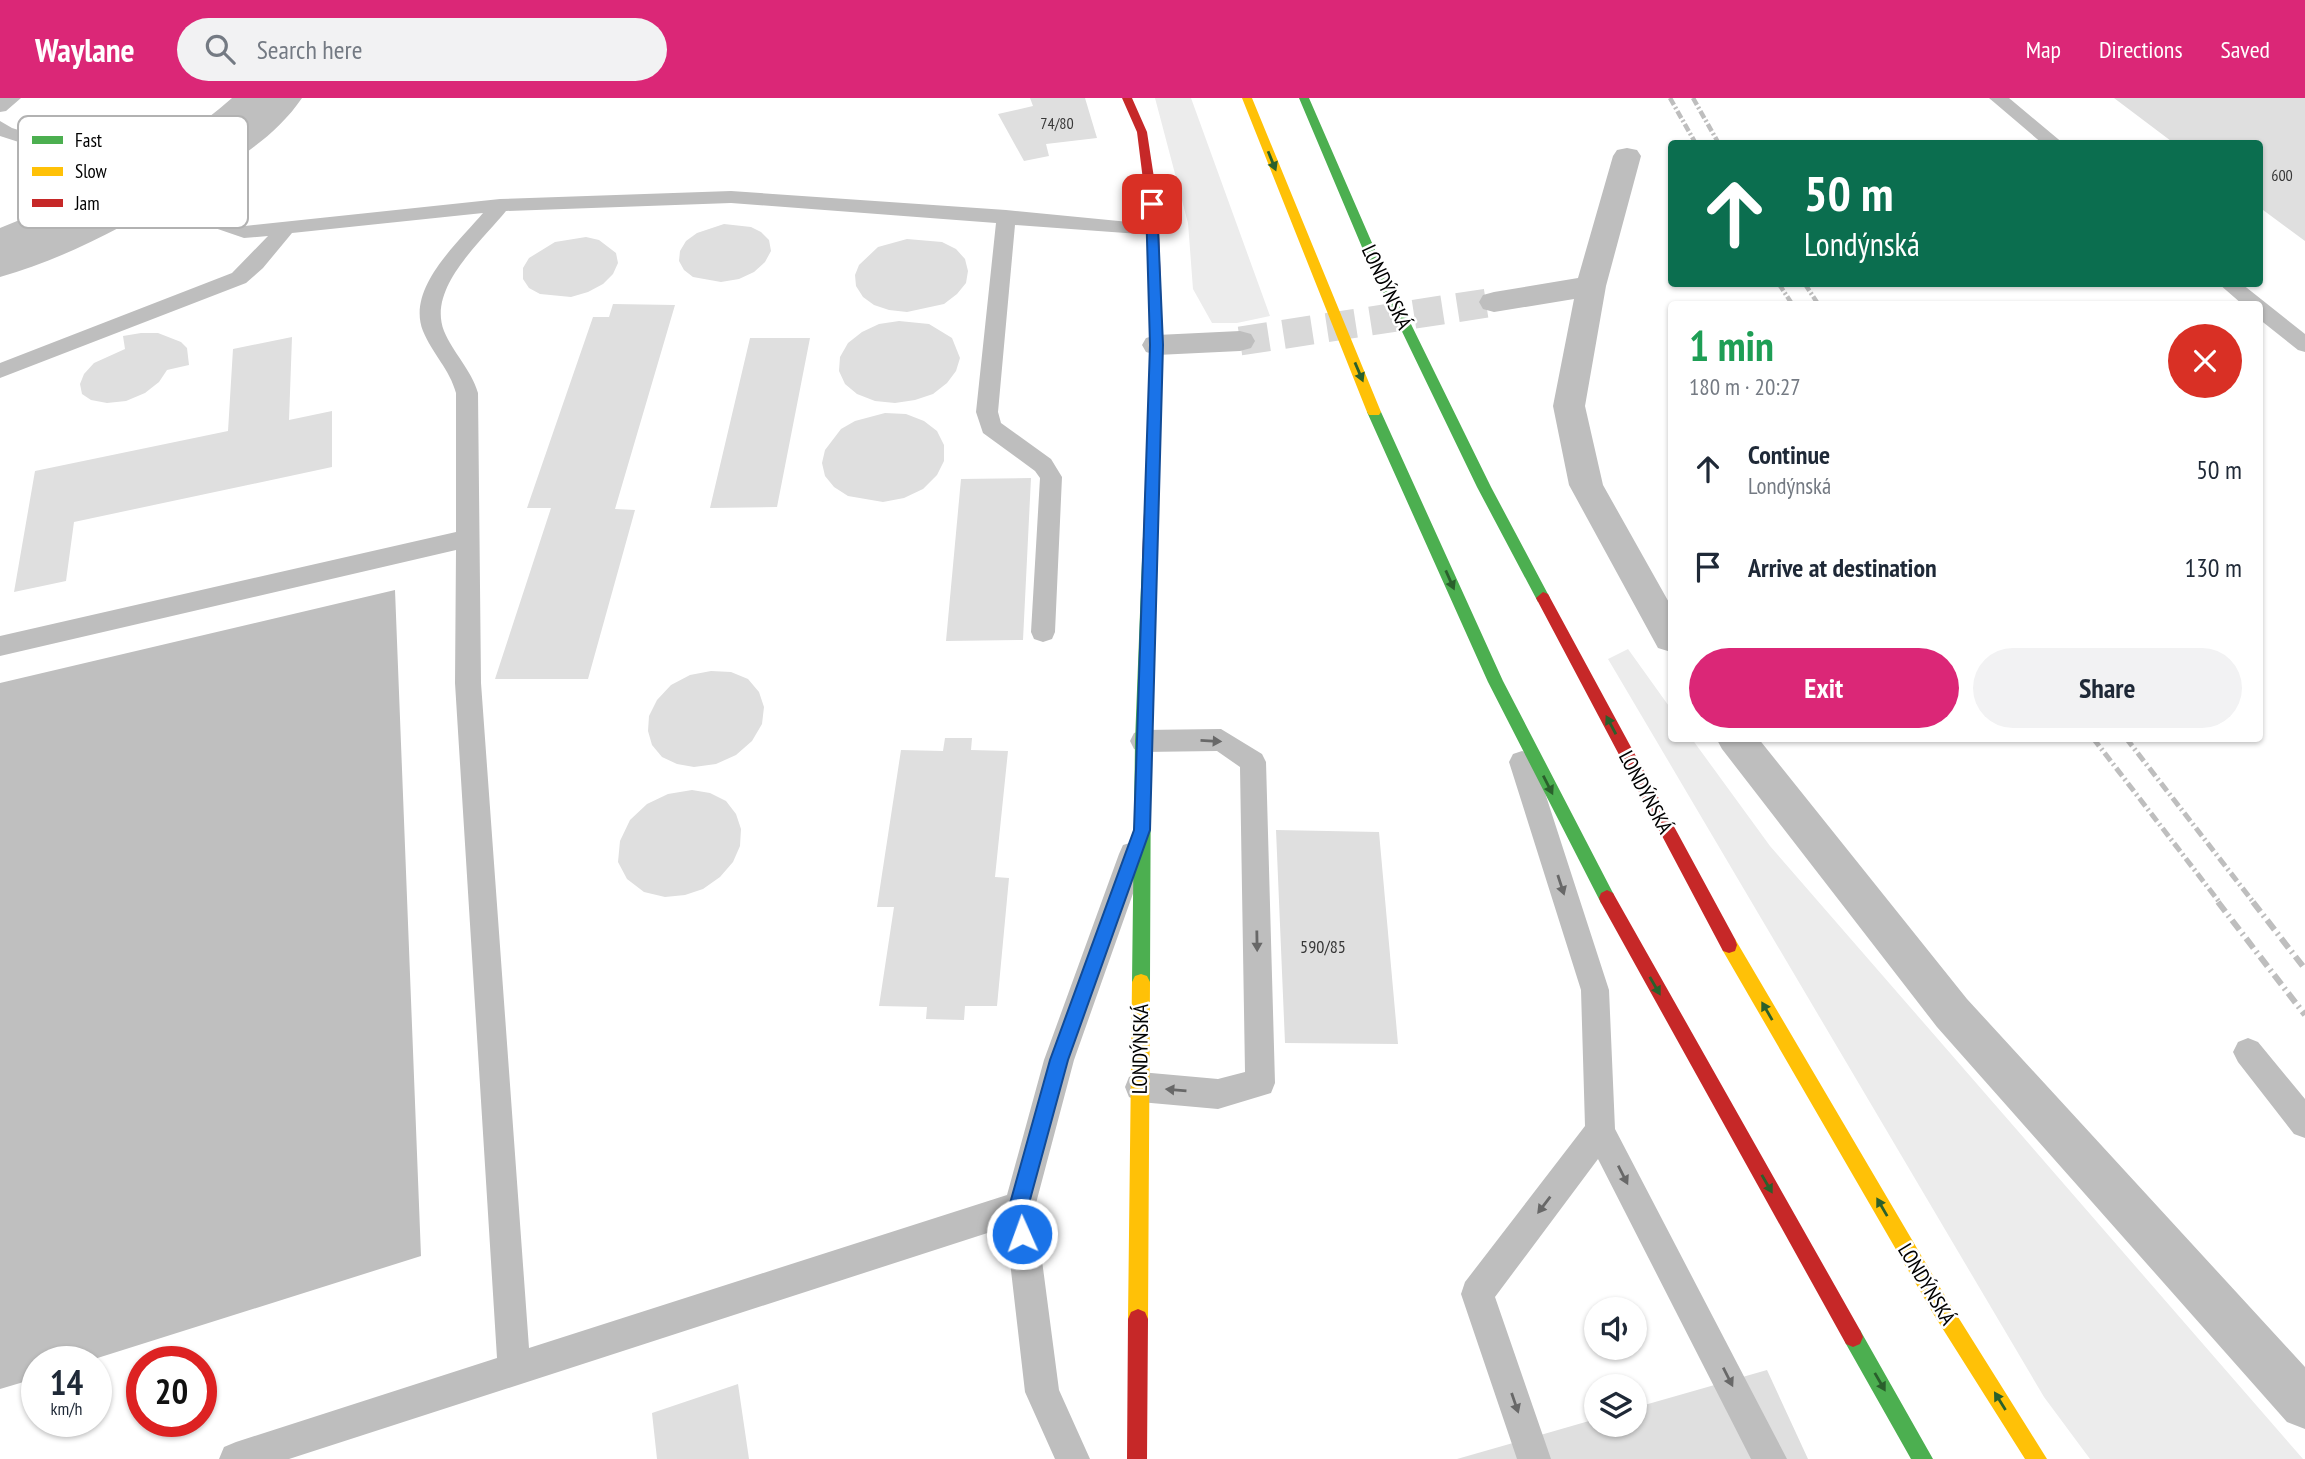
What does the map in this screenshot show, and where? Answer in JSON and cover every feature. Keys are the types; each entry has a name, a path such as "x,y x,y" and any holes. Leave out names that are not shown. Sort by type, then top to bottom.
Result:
{"main road":[{"name":"LONDÝNSKÁ","path":"1127,98 1142,132 1153,229 1157,345 1143,741 1136,1459"},
{"path":"1247,98 1315,270 1495,681 1601,890 1923,1459"},
{"name":"LONDÝNSKÁ","path":"1304,98 1373,260 1484,487 1707,907 1941,1308 2037,1459"}],"street":[{"path":"1627,156 1591,286 1569,406 1586,485 1668,633"},
{"path":"1494,302 1591,286"},
{"path":"1157,345 1240,341"},
{"path":"1738,742 1952,1013 2305,1404"}],"lane":[{"path":"0,107 12,98"},
{"path":"1998,98 2049,140"},
{"path":"0,126 6,132 18,136"},
{"path":"233,228 244,232 499,205 731,197 1153,229"},
{"path":"499,205 430,298 429,315 435,334 464,377 467,393 468,683 513,1370"},
{"path":"1006,216 986,412 991,427 1043,465 1051,477 1043,632"},
{"path":"0,371 239,278 256,263 287,226"},
{"path":"2233,287 2251,301"},
{"path":"2263,311 2305,345"},
{"path":"0,646 468,538"},
{"path":"1495,681 1595,990 1600,1131 1770,1459"},
{"path":"1140,1087 1218,1094 1260,1083 1253,762 1221,740 1143,741"},
{"path":"1073,1459 1042,1392 1019,1207 1059,1060 1142,830"},
{"path":"2248,1052 2305,1123"},
{"path":"1534,1459 1477,1294 1600,1131"},
{"path":"236,1459 1019,1207"}],"shaded area":[{"path":"1155,98 1191,98 1270,316 1237,323 1212,323 1193,289 1188,223"},
{"path":"395,590 421,1256 136,1346 126,1346 126,1349 112,1353 112,1346 21,1346 21,1383 0,1389 0,683"},
{"path":"1628,649 1668,705 1668,742 1694,742 1770,846 2303,1459 2090,1459 2044,1397 1608,659"}],"building":[{"path":"1030,98 1085,98 1097,138 1046,144 1049,156 1024,161 998,114 1033,106"},
{"path":"2114,98 2305,98 2305,241 2263,210 2263,140 2170,140"},
{"path":"724,224 751,227 761,232 769,240 771,251 765,262 754,272 739,279 721,282 693,277 684,270 679,261 680,251 686,241 697,233"},
{"path":"586,237 599,240 616,253 618,263 613,274 603,284 571,297 540,294 529,288 523,279 523,268 529,258 555,242"},
{"path":"907,239 942,242 956,249 965,259 968,271 966,283 944,304 907,312 889,310 874,305 863,297 856,286 855,275 859,265 878,247"},
{"path":"613,304 675,305 615,509 635,510 588,679 495,679 551,508 527,508 593,317 609,317"},
{"path":"899,321 929,324 952,338 960,358 956,371 947,383 933,394 915,400 895,403 875,401 857,394 845,384 839,371 840,357 848,343 879,324"},
{"path":"158,333 181,342 187,348 189,365 167,370 159,382 145,393 126,401 107,403 91,400 82,394 80,384 84,374 94,363 125,349 123,336"},
{"path":"292,337 289,420 332,411 332,467 74,522 66,581 14,592 35,471 228,431 233,349"},
{"path":"750,338 810,338 777,507 710,508"},
{"path":"885,413 906,414 924,421 937,431 944,445 944,461 937,475 923,489 904,498 883,502 848,496 834,487 825,476 822,463 825,450 841,429 855,421"},
{"path":"1031,478 1023,640 946,641 961,479"},
{"path":"711,671 731,672 748,679 759,692 764,707 762,724 752,741 736,755 716,764 694,767 677,764 662,757 652,745 648,731 649,716 657,700 671,685 690,675"},
{"path":"945,738 972,738 971,750 1008,751 995,877 1009,878 997,1006 965,1006 964,1020 926,1019 927,1007 879,1006 894,907 877,907 901,750 943,751"},
{"path":"692,790 710,793 726,801 736,814 741,829 740,846 733,862 720,877 703,889 685,895 665,897 644,892 627,879 618,862 620,841 630,820 647,804 668,794"},
{"path":"1276,830 1379,832 1398,1044 1285,1043"},
{"path":"1767,1370 1808,1459 1457,1459 1584,1422 1584,1437 1647,1437 1647,1404"},
{"path":"738,1384 749,1459 657,1459 652,1413"}],"waterway":[{"path":"248,118 270,98"},
{"path":"0,254 63,228"}],"tunnel":[{"path":"1240,341 1494,302"}],"railway":[{"path":"1670,98 1694,140"},
{"path":"1693,98 1717,140"},
{"path":"1781,287 1790,301"},
{"path":"1807,287 1816,301"},
{"path":"2096,742 2220,903"},
{"path":"2129,742 2254,903"},
{"path":"2218,902 2305,1015"},
{"path":"2253,902 2305,969"}],"traffic: fast":[{"path":"1304,98 1373,259 1484,487 1543,598"},
{"path":"1374,412 1496,682 1607,898"},
{"path":"1141,982 1143,741 1149,561"},
{"path":"1853,1337 1923,1459"}],"traffic: slow":[{"path":"1247,98 1374,412"},
{"path":"1729,945 1941,1308 2037,1459"},
{"path":"1138,1319 1141,982"}],"traffic: jam":[{"path":"1127,98 1142,132 1152,204 1157,345 1149,561"},
{"path":"1543,598 1729,945"},
{"path":"1607,898 1853,1337"},
{"path":"1137,1459 1138,1319"}],"route":[{"path":"1022,1234 1019,1207 1059,1060 1142,830 1157,345 1152,204"}]}
